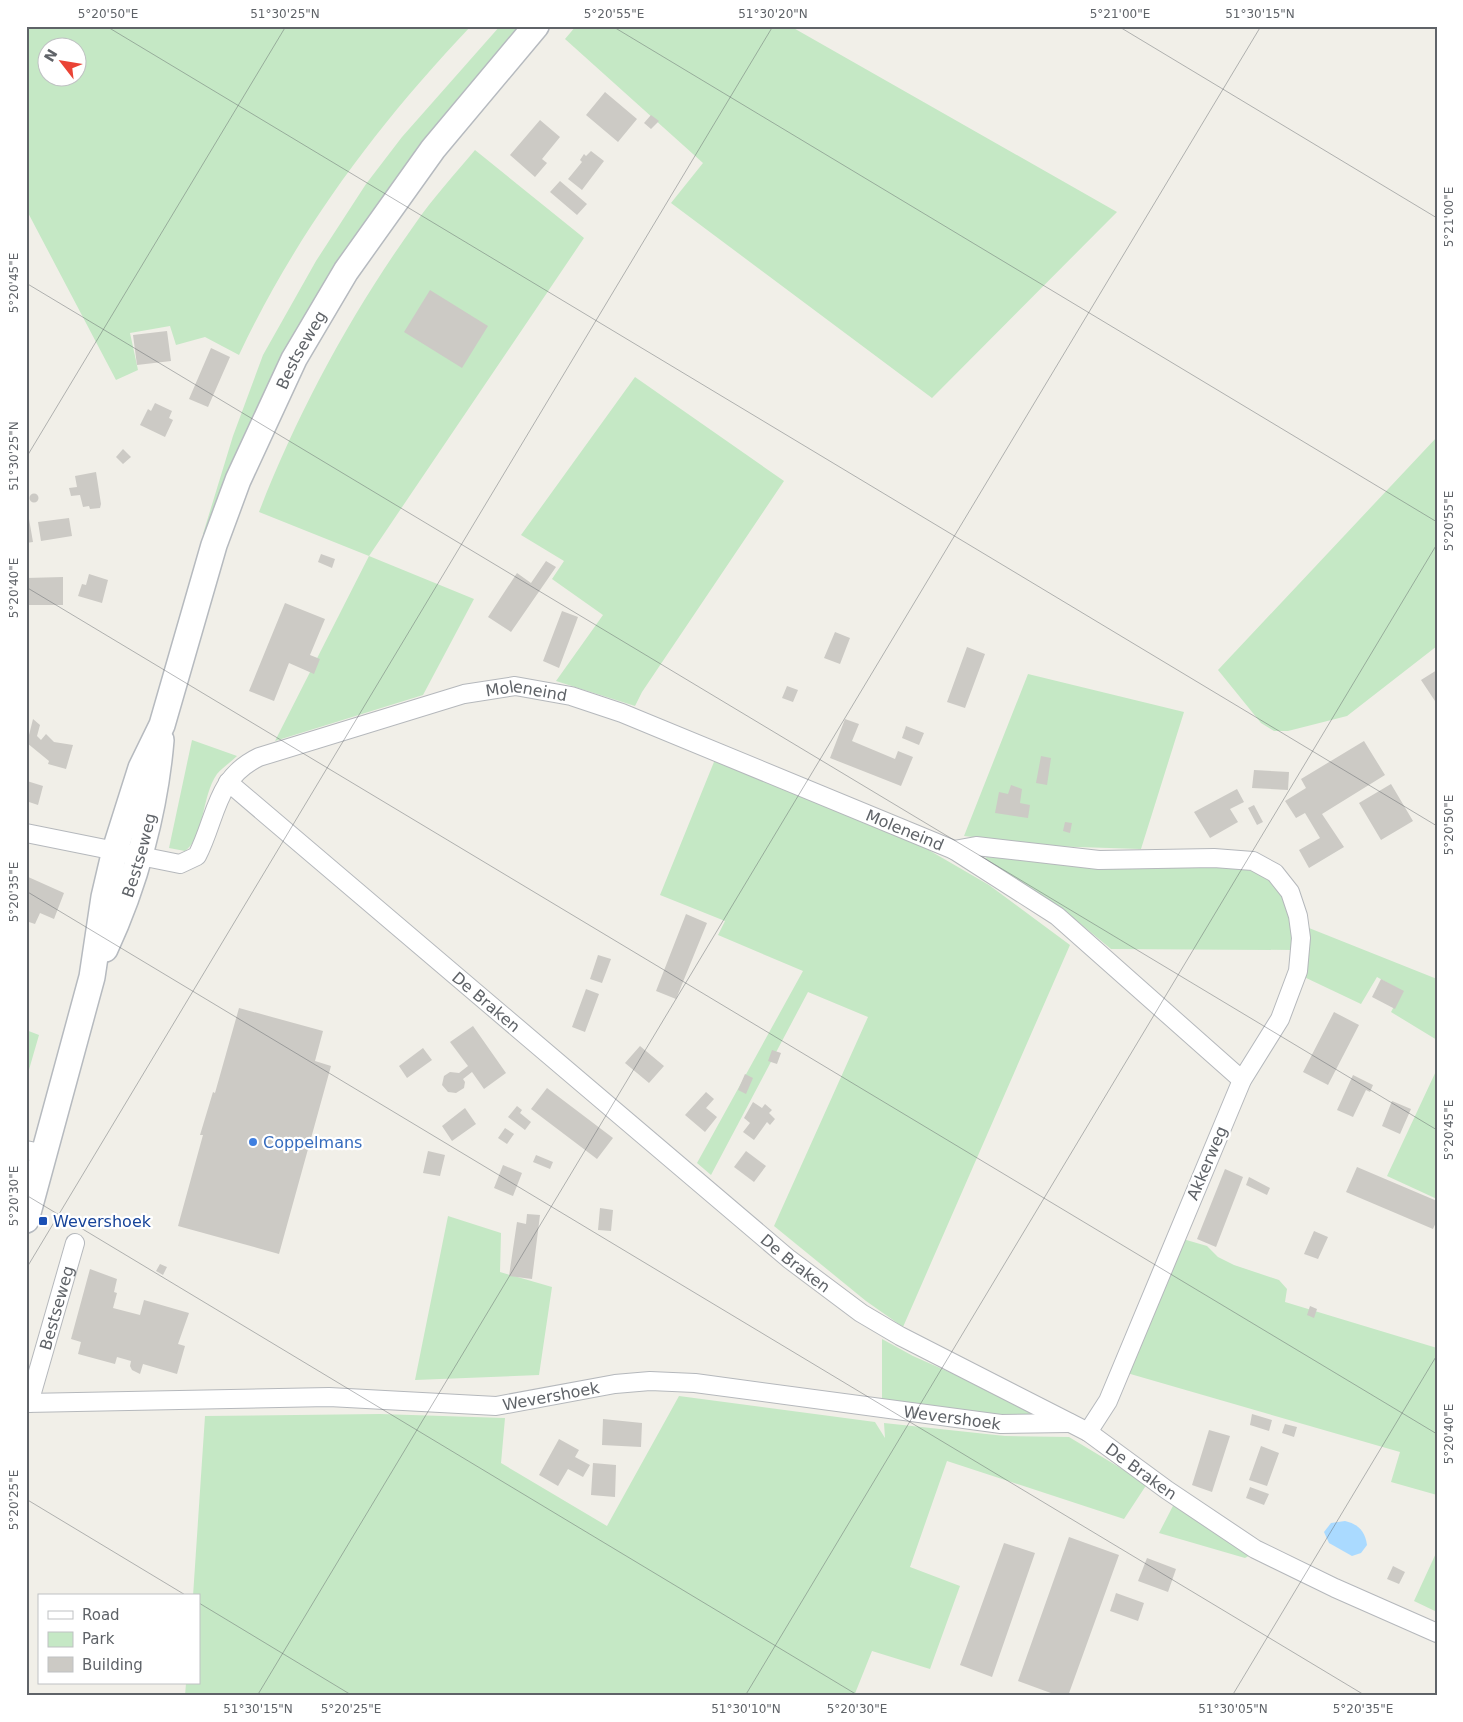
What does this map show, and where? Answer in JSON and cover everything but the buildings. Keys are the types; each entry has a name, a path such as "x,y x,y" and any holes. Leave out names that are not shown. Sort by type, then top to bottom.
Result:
{"main road":[{"name":"Bestseweg","path":"26,1220 36,1152 92,977 104,897 127,853 141,768 162,725 214,545 238,480 294,359 346,271 433,149 536,26"}],"street":[{"name":"Moleneind","path":"26,833 180,864 197,856 228,782 243,765 259,758 464,694 515,686 571,696 622,713 954,850 1057,916 1242,1080"},
{"name":"De Braken","path":"228,782 789,1259 861,1313 900,1336 1073,1423 1167,1490 1255,1549 1334,1588 1437,1633"},
{"name":"Moleneind","path":"954,850 976,846 1099,860 1214,858 1253,861 1275,873 1290,892"},
{"name":"Akkerweg","path":"1088,1432 1108,1401 1242,1080 1280,1019 1298,971 1301,938 1298,916 1290,892"},
{"name":"Bestseweg","path":"28,1403 75,1243"},
{"name":"Wevershoek","path":"28,1403 329,1397 496,1406 615,1384 650,1381 694,1383 1001,1424 1073,1423"}],"green space":[{"path":"26,26 471,26 403,102 372,141 313,223 286,266 239,355 205,337 176,345 170,326 130,333 138,370 116,380 26,209"},
{"path":"500,26 526,26 427,142 210,537 203,534 233,436 263,355 316,261 366,184 402,137"},
{"path":"576,26 790,26 1117,212 932,398 671,203 703,163 565,39"},
{"path":"475,150 584,238 369,556 259,512 291,437 348,327 415,224"},
{"path":"635,377 784,481 642,692 635,706 556,681 603,615 552,579 564,561 521,535"},
{"path":"1437,437 1437,646 1347,716 1288,731 1274,731 1261,723 1218,670"},
{"path":"369,556 474,599 423,695 275,741"},
{"path":"1028,674 1184,712 1141,849 1046,846 964,836"},
{"path":"192,740 237,756 217,774 212,783 200,827 191,845 185,851 169,848"},
{"path":"716,757 920,845 989,885 1070,945 903,1327 866,1301 774,1226 868,1017 808,992 711,1175 697,1163 803,971 718,935 725,921 660,895"},
{"path":"985,858 1131,867 1220,866 1254,871 1266,877 1274,884 1284,900 1292,930 1293,950 1111,949 1077,921"},
{"path":"1309,928 1437,979 1437,1040 1391,1012 1402,991 1377,977 1361,1004 1302,976"},
{"path":"26,1030 39,1035 26,1080"},
{"path":"1437,1069 1437,1199 1387,1176"},
{"path":"448,1216 501,1233 500,1272 552,1287 539,1375 415,1380"},
{"path":"1183,1239 1207,1246 1218,1257 1234,1265 1279,1280 1287,1289 1285,1302 1437,1348 1437,1495 1391,1482 1400,1452 1127,1373"},
{"path":"882,1339 913,1356 1026,1406 1041,1415 1004,1416 882,1400"},
{"path":"679,1396 875,1422 885,1438 884,1423 1005,1436 1069,1437 1147,1484 1124,1519 947,1461 910,1567 960,1586 930,1669 872,1651 854,1696 185,1696 186,1684 200,1684 200,1594 193,1594 205,1416 380,1414 505,1418 501,1463 607,1526"},
{"path":"1175,1502 1252,1554 1245,1558 1159,1533"},
{"path":"1437,1551 1437,1612 1414,1601"}],"water":[{"path":"1345,1521 1357,1526 1365,1536 1367,1545 1361,1553 1352,1556 1329,1543 1324,1532 1331,1523"}],"place":[{"name":"Coppelmans","path":"253,1142"},
{"name":"Wevershoek","path":"43,1221"}]}
